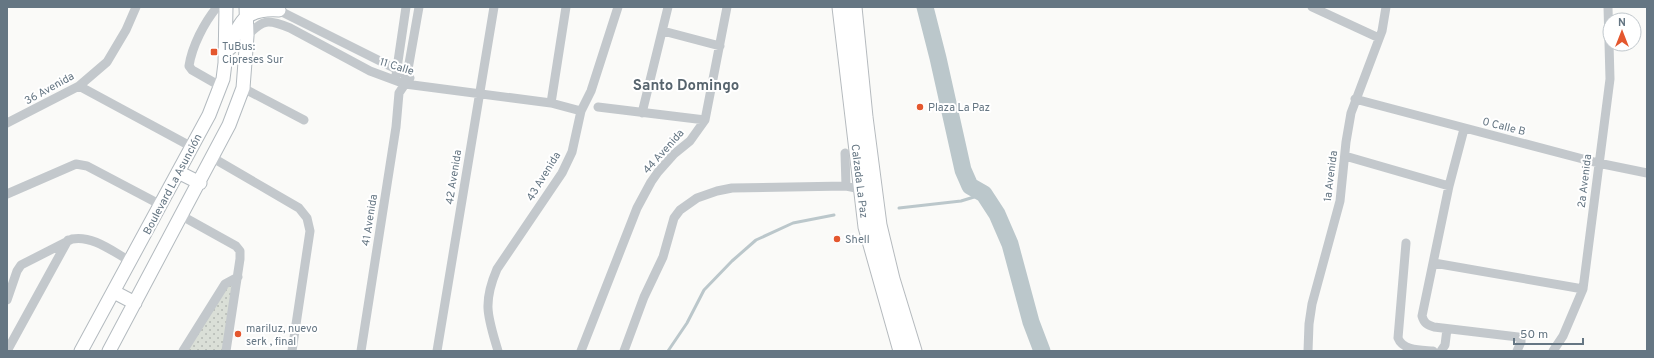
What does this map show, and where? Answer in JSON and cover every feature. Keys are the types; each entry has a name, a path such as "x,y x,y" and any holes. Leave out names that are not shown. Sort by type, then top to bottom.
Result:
{"main road":[{"name":"Boulevard La Asunción","path":"81,351 209,115 220,86 225,63 226,7"},
{"name":"Calzada La Paz","path":"840,7 866,226 901,351"},
{"name":"Calzada La Paz","path":"854,7 865,117 879,225 892,279 914,351"},
{"path":"247,11 276,8"},
{"path":"225,63 235,32 247,11"},
{"path":"109,351 200,183 229,125 243,88 247,36 247,11"},
{"path":"178,172 200,183"},
{"path":"114,292 135,303"}],"street":[{"name":"36 Avenida","path":"7,123 79,86 107,62 126,30 136,7"},
{"path":"217,7 207,20 190,59 189,66 192,70 220,86"},
{"path":"396,69 406,7"},
{"name":"41 Avenida","path":"361,351 396,127 399,93 420,7"},
{"name":"42 Avenida","path":"437,351 494,7"},
{"path":"551,103 566,7"},
{"name":"43 Avenida","path":"498,351 488,316 487,304 492,280 497,269 562,173 572,152 581,111 591,91 618,7"},
{"path":"642,113 668,7"},
{"name":"44 Avenida","path":"580,351 634,214 651,182 674,154 690,141 705,120 727,7"},
{"path":"1312,7 1379,38"},
{"name":"1a Avenida","path":"1308,348 1312,304 1340,201 1348,128 1355,99 1379,38 1386,7"},
{"name":"2a Avenida","path":"1553,351 1563,336 1582,289 1610,79 1608,7"},
{"name":"11 Calle","path":"276,8 396,69 403,80"},
{"name":"11 Calle","path":"247,36 261,23 269,21 277,22 370,71 417,85 479,93"},
{"path":"663,31 720,46"},
{"path":"79,86 192,147"},
{"path":"243,88 304,120"},
{"path":"479,93 551,103 581,111"},
{"name":"0 Calle B","path":"1355,99 1464,129 1598,163 1647,173"},
{"path":"598,107 705,120"},
{"path":"1464,129 1449,186 1422,316 1424,322 1428,326 1521,338 1517,351"},
{"path":"845,153 846,186"},
{"path":"1345,156 1449,186"},
{"path":"213,158 299,208 307,218 310,231 292,351"},
{"path":"7,194 76,164 87,166 161,205"},
{"path":"624,351 641,303 663,257 674,218 680,210 697,198 717,191 732,188 846,186 861,189"},
{"path":"182,216 236,246 240,251 238,277 226,351"},
{"path":"7,300 21,265 68,240 80,237 88,238 130,261"},
{"path":"7,351 68,240"},
{"path":"1406,243 1398,338 1400,342 1408,348 1433,351"},
{"path":"1434,263 1582,289"},
{"path":"183,351 225,284 238,277"},
{"path":"1441,351 1445,345 1447,329"},
{"path":"1308,348 1317,351"}],"shaded area":[{"path":"233,283 224,351 186,351 227,285"}],"waterway":[{"path":"925,7 963,170 970,186 984,194 997,214 1010,244 1031,322 1042,351"},
{"path":"899,208 961,201 984,194"},
{"path":"668,351 687,323 704,290 732,261 756,240 793,223 834,215"}],"place":[{"name":"TuBus: Cipreses Sur","path":"214,52"},
{"name":"Plaza La Paz","path":"920,107"},
{"name":"Shell","path":"837,239"},
{"name":"mariluz, nuevo serk , final","path":"238,334"}],"district":[{"name":"Santo Domingo","path":"686,85"}]}
